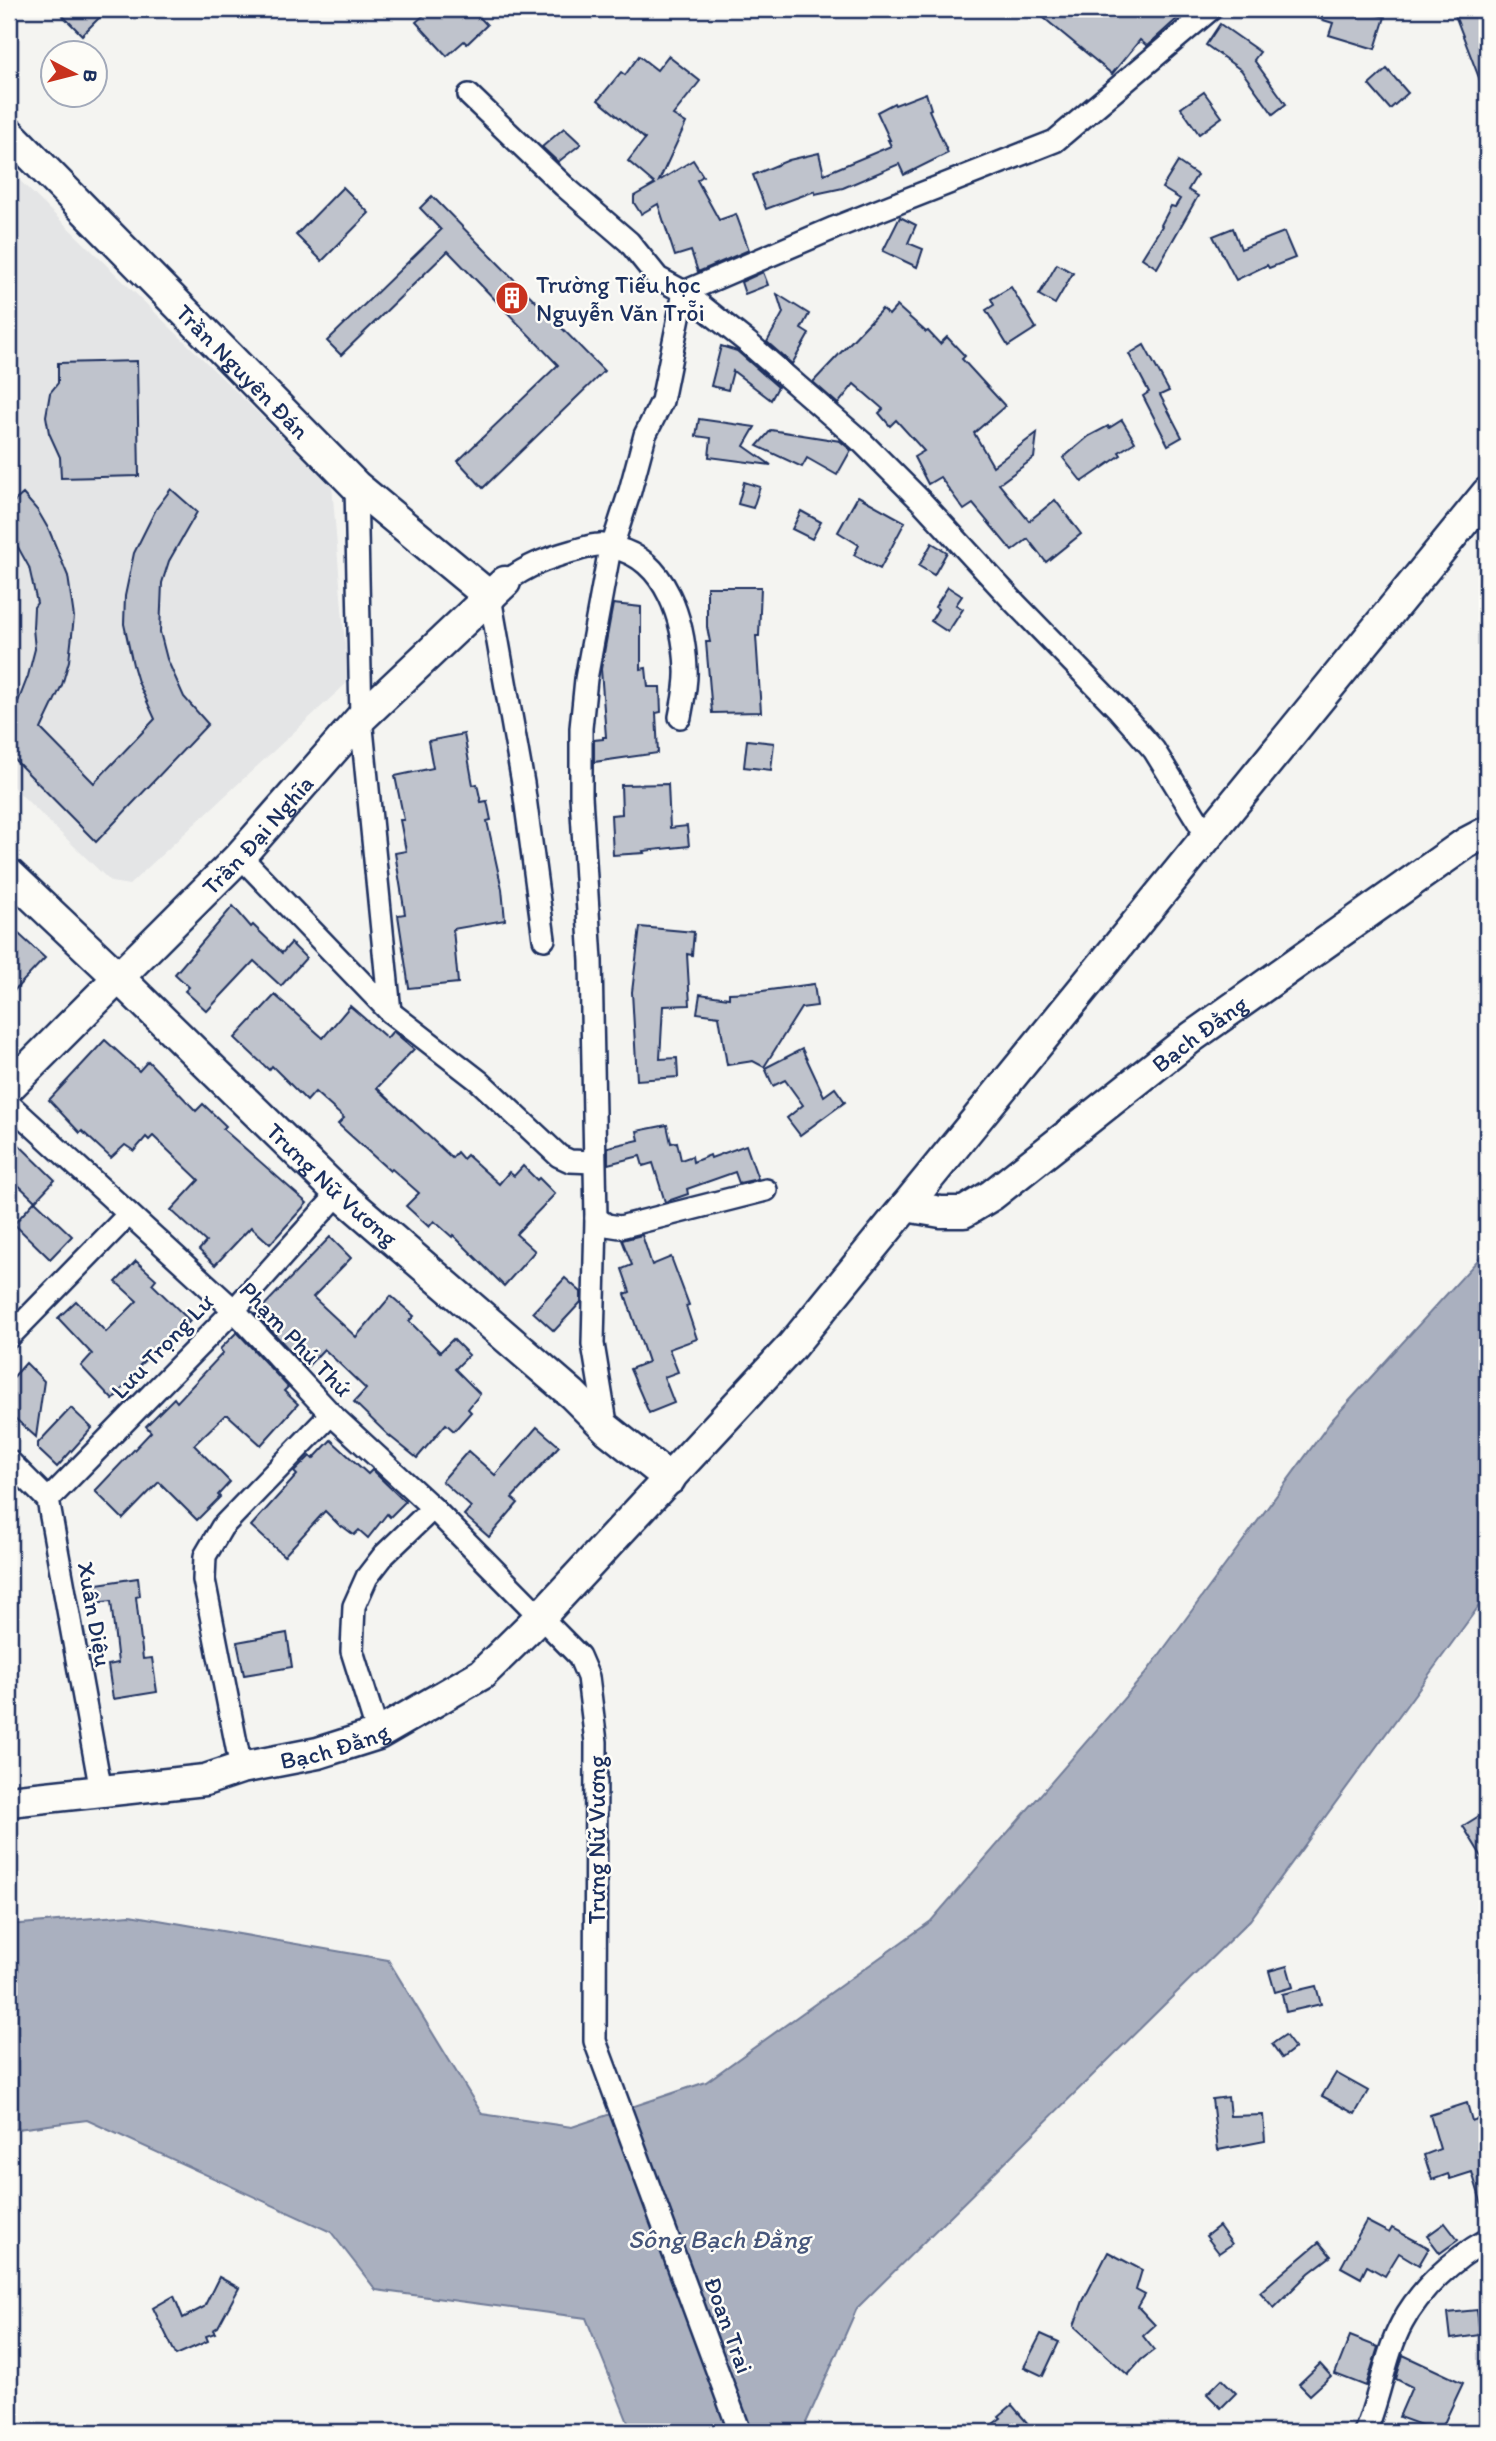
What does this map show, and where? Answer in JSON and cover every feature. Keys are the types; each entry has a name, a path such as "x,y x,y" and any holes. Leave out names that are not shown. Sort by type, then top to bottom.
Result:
{"street":[{"path":"684,292 845,224 1055,141 1211,9"},
{"path":"469,95 564,186 629,242 658,278 684,292 747,342 863,443 922,502 1154,750 1207,836"},
{"name":"Trần Nguyên Đán","path":"9,133 356,486 498,590"},
{"path":"607,1429 593,1344 596,1218 591,961 581,796 581,728 586,679 611,547 645,435 662,401 684,292"},
{"path":"356,486 361,718 390,1012"},
{"name":"Bạch Đằng","path":"9,1801 205,1780 241,1769 318,1753 378,1734 482,1674 541,1616 791,1347 1487,493"},
{"path":"544,939 498,590 528,566 600,544 625,550 650,565 665,587 679,617 684,637 687,670 680,717"},
{"name":"Trần Đại Nghĩa","path":"9,1087 240,856 361,718 498,590"},
{"name":"Bạch Đằng","path":"906,1206 941,1212 964,1212 992,1195 1192,1037 1466,844 1487,832"},
{"path":"240,856 390,1012 479,1081 559,1156 570,1161 594,1162"},
{"name":"Trưng Nữ Vương","path":"9,874 339,1193 572,1394 607,1429 670,1479"},
{"name":"Phạm Phú Thứ","path":"9,1104 234,1310 331,1414 433,1508 541,1616"},
{"path":"596,1218 607,1225 621,1227 766,1190"},
{"name":"Lưu Trọng Lư","path":"48,1500 234,1310 339,1193"},
{"path":"9,1337 129,1214"},
{"path":"241,1769 204,1580 205,1556 222,1527 331,1414"},
{"path":"9,1461 48,1500"},
{"name":"Xuân Diệu","path":"48,1500 101,1791"},
{"path":"378,1734 352,1651 354,1606 367,1577 384,1555 433,1508"},
{"name":"Trưng Nữ Vương","path":"541,1616 579,1656 588,1677 596,1742 596,2040 610,2078"},
{"name":"Đoan Trai","path":"610,2078 740,2432"},
{"path":"1365,2432 1402,2324 1428,2287 1444,2271 1487,2240"}],"shaded area":[{"path":"9,170 332,485 348,682 129,885 111,882 9,783"}],"water":[{"name":"Sông Bạch Đằng","path":"1487,1250 1487,1595 1250,1920 857,2308 802,2432 627,2432 629,2425 586,2318 376,2290 331,2232 87,2120 9,2130 9,1925 130,1915 388,1960 482,2114 572,2127 706,2082 931,1921 1146,1673 1332,1420"}],"building":[{"path":"56,9 108,9 82,35"},
{"path":"431,9 472,9 487,25 467,44 464,41 447,56 416,22"},
{"path":"1033,9 1188,9 1147,46 1140,40 1112,74"},
{"path":"1301,9 1356,9 1385,17 1375,49 1329,35 1333,23 1300,13"},
{"path":"1481,9 1487,25 1486,96 1455,15"},
{"path":"1220,24 1260,52 1254,60 1286,104 1273,114 1241,70 1206,45"},
{"path":"639,56 657,70 668,56 700,81 673,115 686,123 659,181 693,160 703,176 697,180 719,220 736,214 749,250 698,272 691,251 675,256 658,204 641,214 634,203 634,196 655,184 628,161 645,139 598,100 621,72 625,75"},
{"path":"1387,69 1408,93 1390,109 1369,85"},
{"path":"1204,92 1222,117 1199,134 1181,108"},
{"path":"926,93 931,109 929,110 948,153 904,175 899,164 843,188 815,194 815,191 766,209 753,175 789,160 819,153 824,174 891,146 877,112 894,103 895,105"},
{"path":"564,128 581,144 558,162 542,147"},
{"path":"1178,162 1197,175 1188,190 1198,196 1157,268 1142,258 1171,206 1175,207 1180,199 1162,188"},
{"path":"343,187 369,213 322,261 296,235"},
{"path":"432,196 604,371 483,488 458,461 558,365 448,251 341,355 327,341 441,230 420,208"},
{"path":"900,217 916,225 908,243 923,249 917,267 883,251"},
{"path":"1233,228 1241,249 1284,232 1295,258 1269,268 1267,265 1236,280 1213,236"},
{"path":"1057,264 1073,273 1055,304 1039,295"},
{"path":"763,272 768,285 745,294 741,282"},
{"path":"1011,287 1036,328 1008,346 986,310 994,305 991,299"},
{"path":"777,294 809,314 801,329 809,334 792,364 767,342 783,313"},
{"path":"897,306 940,344 947,337 965,356 962,359 1005,406 974,433 993,466 1037,433 1034,458 999,484 1029,521 1055,500 1081,534 1046,562 1028,539 1012,551 973,504 964,510 940,477 928,484 914,457 924,451 896,420 890,426 879,413 883,409 854,384 838,404 813,382 882,309 889,315"},
{"path":"1144,345 1169,391 1160,395 1182,437 1168,445 1143,396 1149,392 1129,354"},
{"path":"721,346 737,351 778,387 771,400 733,371 728,390 711,386"},
{"path":"137,361 139,476 61,478 60,457 49,433 46,416 50,393 58,383 58,363"},
{"path":"699,419 755,427 744,446 771,465 709,457 711,438 696,436"},
{"path":"1122,420 1135,442 1082,482 1063,458 1089,436"},
{"path":"771,430 840,441 851,450 837,475 807,458 802,467 757,446"},
{"path":"744,482 760,487 753,508 738,504"},
{"path":"171,489 197,512 169,561 162,583 160,632 167,659 184,697 208,724 96,842 9,754 9,700 16,707 28,676 35,649 33,628 34,607 37,603 29,567 9,531 9,506 23,494 38,511 68,576 74,617 69,661 62,685 41,729 94,783 155,719 133,665 124,624 125,596 134,553 156,509"},
{"path":"858,496 905,522 880,569 854,555 859,545 838,532"},
{"path":"801,511 821,522 812,539 792,529"},
{"path":"932,543 947,552 934,575 919,566"},
{"path":"707,587 761,587 759,636 756,636 761,712 712,713 706,642 710,642 707,627"},
{"path":"948,587 962,596 956,605 963,609 948,632 931,621 938,609 935,607"},
{"path":"613,604 641,607 641,669 646,668 648,687 660,687 661,712 656,713 658,753 594,762 594,740 606,737 601,669"},
{"path":"464,734 473,785 477,784 481,802 487,801 491,820 487,821 502,889 505,920 453,929 458,983 409,988 398,915 405,914 395,853 406,851 400,820 404,820 395,776 433,768 428,741"},
{"path":"747,740 774,743 771,770 744,767"},
{"path":"668,784 670,828 687,826 689,846 613,855 611,815 622,814 621,785"},
{"path":"233,906 251,927 253,925 282,953 291,943 306,958 281,986 254,961 207,1011 185,991 189,987 175,974"},
{"path":"9,925 45,958 9,996"},
{"path":"640,927 694,932 692,955 687,954 690,1005 663,1006 660,1059 677,1058 678,1077 637,1080 632,992"},
{"path":"814,984 817,1006 801,1008 764,1067 753,1061 727,1065 719,1016 697,1013 700,994 729,998 729,993"},
{"path":"275,995 323,1038 350,1006 387,1038 393,1031 414,1049 377,1088 452,1158 457,1152 463,1159 467,1155 499,1184 509,1172 514,1176 523,1166 555,1194 516,1234 535,1251 504,1286 453,1235 452,1237 434,1221 429,1227 406,1206 419,1193 338,1124 344,1118 315,1092 307,1101 272,1066 269,1070 235,1038"},
{"path":"105,1040 139,1071 148,1061 196,1111 203,1104 226,1126 223,1129 307,1203 270,1244 251,1227 215,1265 199,1250 206,1242 171,1210 199,1180 153,1136 149,1140 146,1137 134,1151 125,1145 111,1158 82,1131 80,1133 49,1100"},
{"path":"802,1049 824,1096 835,1088 845,1102 800,1135 787,1118 803,1105 785,1080 773,1086 765,1068"},
{"path":"667,1125 671,1143 677,1142 681,1160 692,1156 693,1162 710,1155 711,1158 746,1145 758,1179 739,1183 735,1172 687,1189 688,1194 665,1202 653,1163 643,1166 640,1156 608,1164 608,1147 639,1140 637,1131"},
{"path":"9,1135 55,1180 35,1201 9,1176"},
{"path":"35,1201 72,1236 50,1259 14,1224"},
{"path":"642,1235 652,1265 671,1257 689,1305 686,1306 697,1339 669,1349 678,1372 664,1377 674,1403 649,1413 630,1369 648,1362 625,1294 630,1292 622,1269 632,1265 622,1240"},
{"path":"330,1237 351,1258 313,1297 356,1337 391,1296 414,1316 409,1321 440,1352 453,1339 469,1355 455,1369 480,1394 468,1409 471,1412 454,1431 446,1424 417,1458 354,1402 366,1389 324,1349 306,1368 256,1314"},
{"path":"136,1261 156,1279 152,1284 190,1321 173,1339 170,1335 139,1366 113,1400 81,1366 92,1354 58,1318 76,1301 106,1332 137,1301 116,1282"},
{"path":"565,1278 581,1292 581,1302 554,1331 533,1312"},
{"path":"237,1332 288,1387 284,1391 298,1404 261,1445 225,1415 194,1445 230,1482 218,1495 220,1497 197,1520 159,1482 123,1519 95,1491 151,1432 146,1426 174,1398 177,1402 223,1353 220,1349"},
{"path":"26,1363 44,1381 36,1437 9,1413 9,1382"},
{"path":"71,1408 92,1428 57,1467 38,1449 38,1443"},
{"path":"537,1427 559,1446 512,1498 518,1503 489,1537 464,1515 471,1507 442,1481 468,1451 495,1475"},
{"path":"331,1440 368,1474 372,1470 405,1502 390,1517 387,1514 368,1538 359,1530 354,1535 341,1527 325,1511 284,1556 251,1526 297,1475 294,1472 310,1456 313,1459"},
{"path":"138,1578 140,1596 136,1597 143,1659 152,1658 157,1692 113,1699 108,1665 118,1663 111,1601 93,1603 90,1585"},
{"path":"287,1633 292,1667 244,1675 237,1642"},
{"path":"1487,1811 1487,1865 1463,1826"},
{"path":"1287,1966 1293,1987 1275,1992 1269,1971"},
{"path":"1316,1986 1321,2004 1286,2012 1282,1994"},
{"path":"1285,2035 1295,2048 1282,2058 1272,2044"},
{"path":"1336,2073 1368,2091 1355,2114 1322,2096"},
{"path":"1228,2097 1230,2116 1263,2115 1265,2141 1218,2150 1212,2099"},
{"path":"1467,2103 1472,2121 1487,2115 1487,2208 1483,2208 1472,2172 1450,2179 1448,2174 1432,2180 1424,2155 1440,2149 1430,2115"},
{"path":"1366,2221 1389,2233 1392,2228 1429,2248 1419,2265 1399,2253 1385,2276 1367,2266 1361,2278 1341,2267"},
{"path":"1445,2223 1458,2240 1440,2253 1427,2236"},
{"path":"1219,2226 1232,2244 1219,2253 1206,2236"},
{"path":"1319,2242 1331,2256 1309,2273 1274,2308 1260,2292"},
{"path":"1108,2252 1142,2270 1136,2290 1145,2295 1138,2307 1155,2325 1143,2336 1154,2350 1128,2375 1074,2326 1083,2301"},
{"path":"219,2277 239,2288 218,2327 213,2330 215,2333 206,2336 208,2341 176,2355 153,2308 174,2296 183,2318 204,2307"},
{"path":"1477,2310 1480,2335 1451,2339 1448,2313"},
{"path":"1041,2334 1059,2342 1043,2376 1024,2367"},
{"path":"1350,2336 1378,2347 1366,2386 1335,2374"},
{"path":"1403,2355 1463,2383 1440,2432 1399,2417 1412,2387 1396,2379"},
{"path":"1320,2364 1331,2376 1310,2395 1299,2384"},
{"path":"1222,2379 1236,2393 1221,2408 1207,2394"},
{"path":"1012,2405 1035,2432 982,2432 1001,2418 999,2416"}],"place":[{"name":"Trường Tiểu học Nguyễn Văn Trỗi","path":"512,298"}]}
